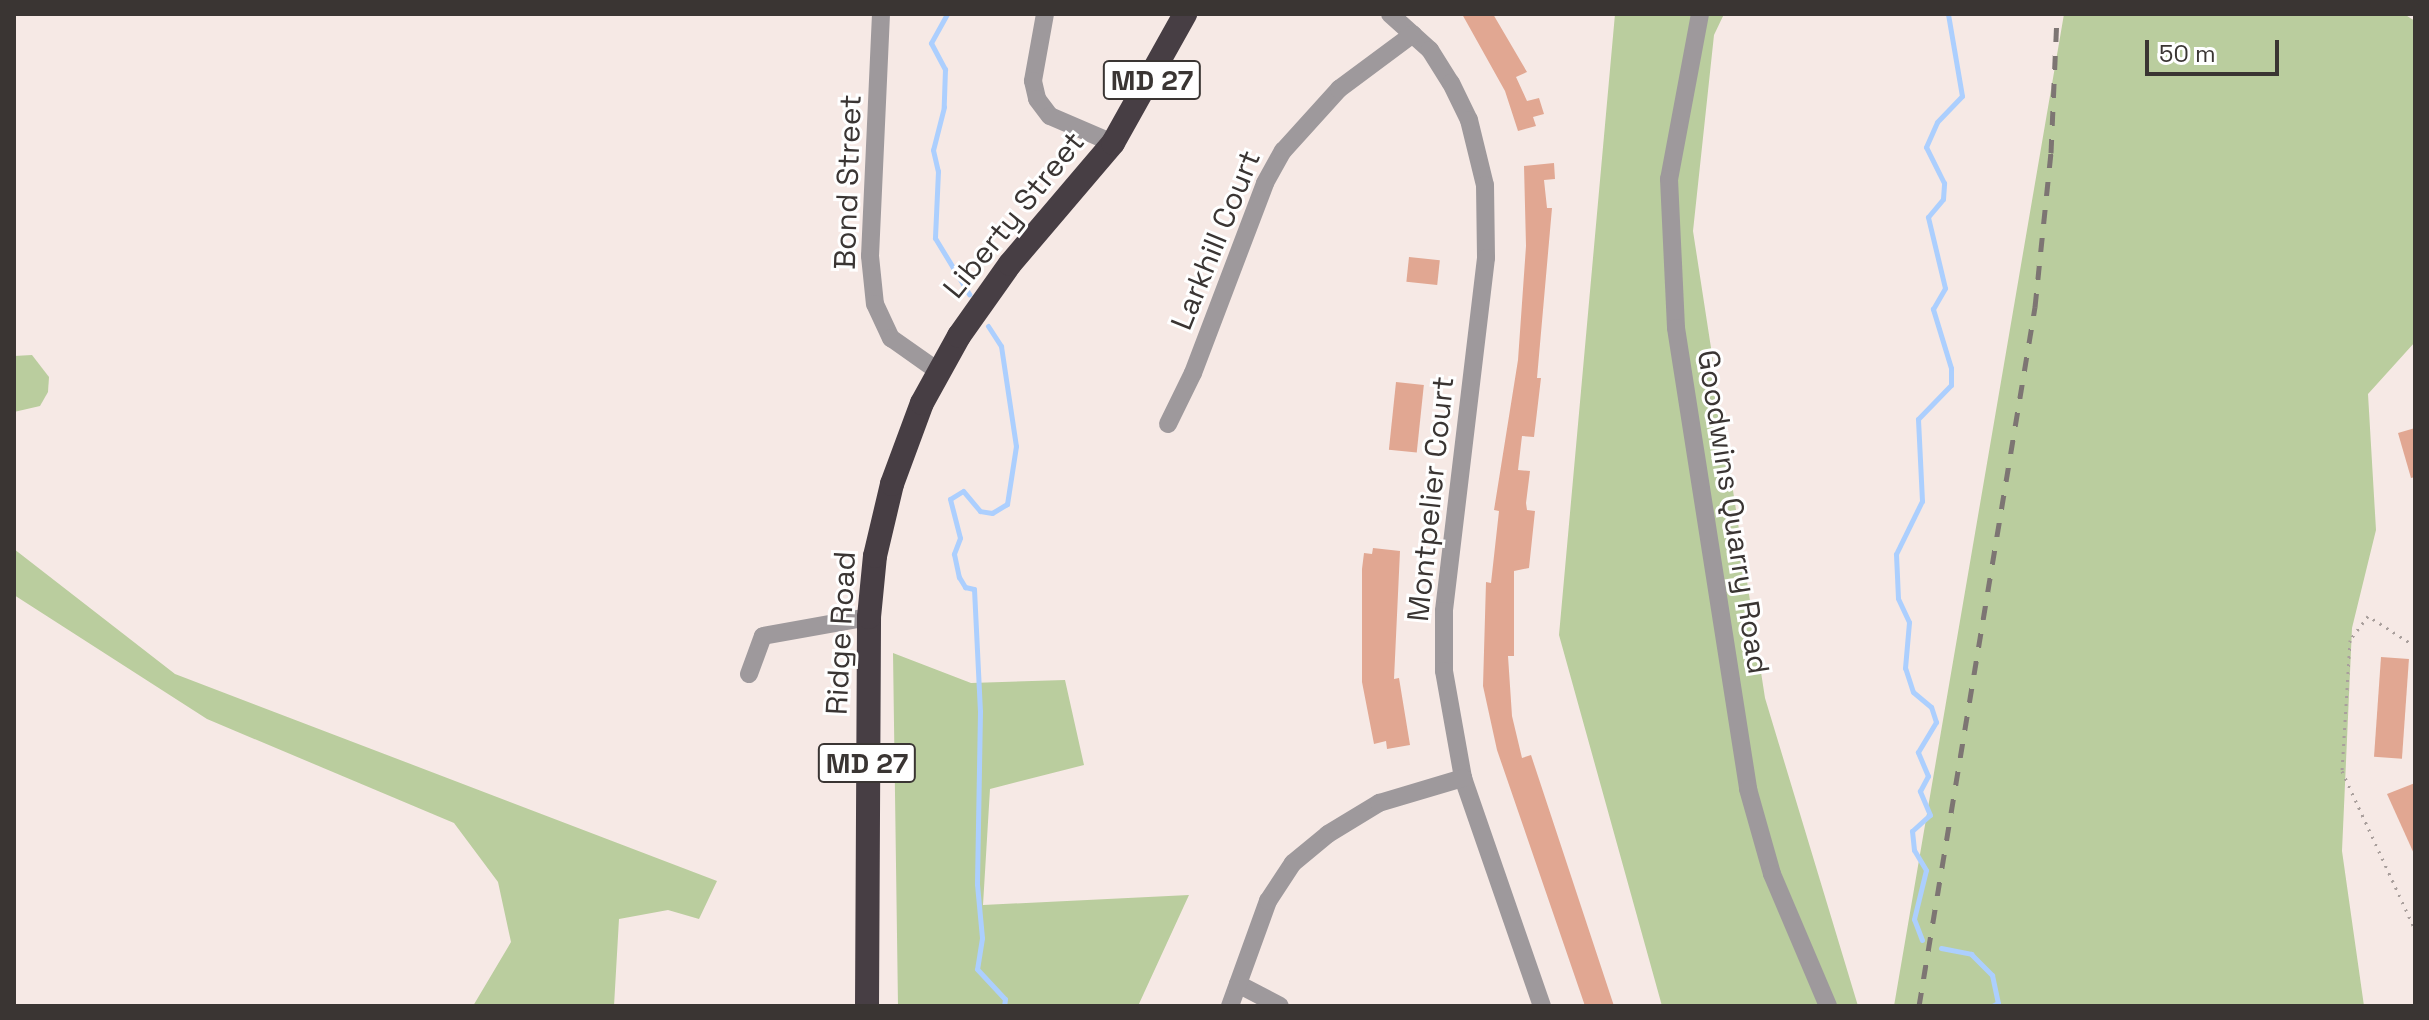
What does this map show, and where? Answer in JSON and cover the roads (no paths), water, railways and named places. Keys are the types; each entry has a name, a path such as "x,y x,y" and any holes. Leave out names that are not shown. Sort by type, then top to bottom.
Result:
{"highway":[{"name":"Liberty Street","path":"938,371 1010,264 1113,143 1185,14"},
{"name":"Ridge Road","path":"867,1006 869,617 875,556 892,484 938,371"}],"street":[{"name":"Bond Street","path":"881,14 870,256 875,304 891,338 938,371"},
{"path":"1045,14 1034,73 1037,99 1050,116 1113,143"},
{"name":"Montpelier Court","path":"1390,14 1413,34 1444,72 1469,120 1488,217 1444,611 1444,671 1463,778 1542,1006"},
{"name":"Goodwins Quarry Road","path":"1700,14 1667,212 1684,386 1748,789 1772,874 1828,1006"},
{"name":"Larkhill Court","path":"1168,424 1193,373 1265,183 1283,151 1339,89 1413,34"},
{"path":"749,674 763,636 869,617"},
{"path":"1230,1006 1268,901 1293,863 1328,834 1379,803 1463,778"},
{"path":"1238,984 1280,1006"}],"waterway":[{"path":"947,14 931,43 945,69 944,107 933,150 938,171 935,238 969,294"},
{"path":"1922,940 1914,919 1926,870 1914,850 1912,831 1930,815 1920,791 1928,776 1918,752 1936,722 1931,707 1913,692 1905,668 1909,622 1898,598 1896,554 1922,501 1918,419 1951,385 1951,368 1933,309 1945,288 1928,217 1943,199 1944,183 1926,147 1937,122 1962,96 1948,14"},
{"path":"988,326 1001,346 1016,446 1007,504 992,513 980,511 963,491 950,499 960,538 954,554 959,577 965,587 974,589 980,711 977,884 982,938 977,969 1005,999 1004,1006"},
{"path":"1941,948 1971,954 1992,975 1998,1003 1992,1006"}],"railway":[{"path":"1919,1006 2035,307 2051,153 2057,14"}]}
